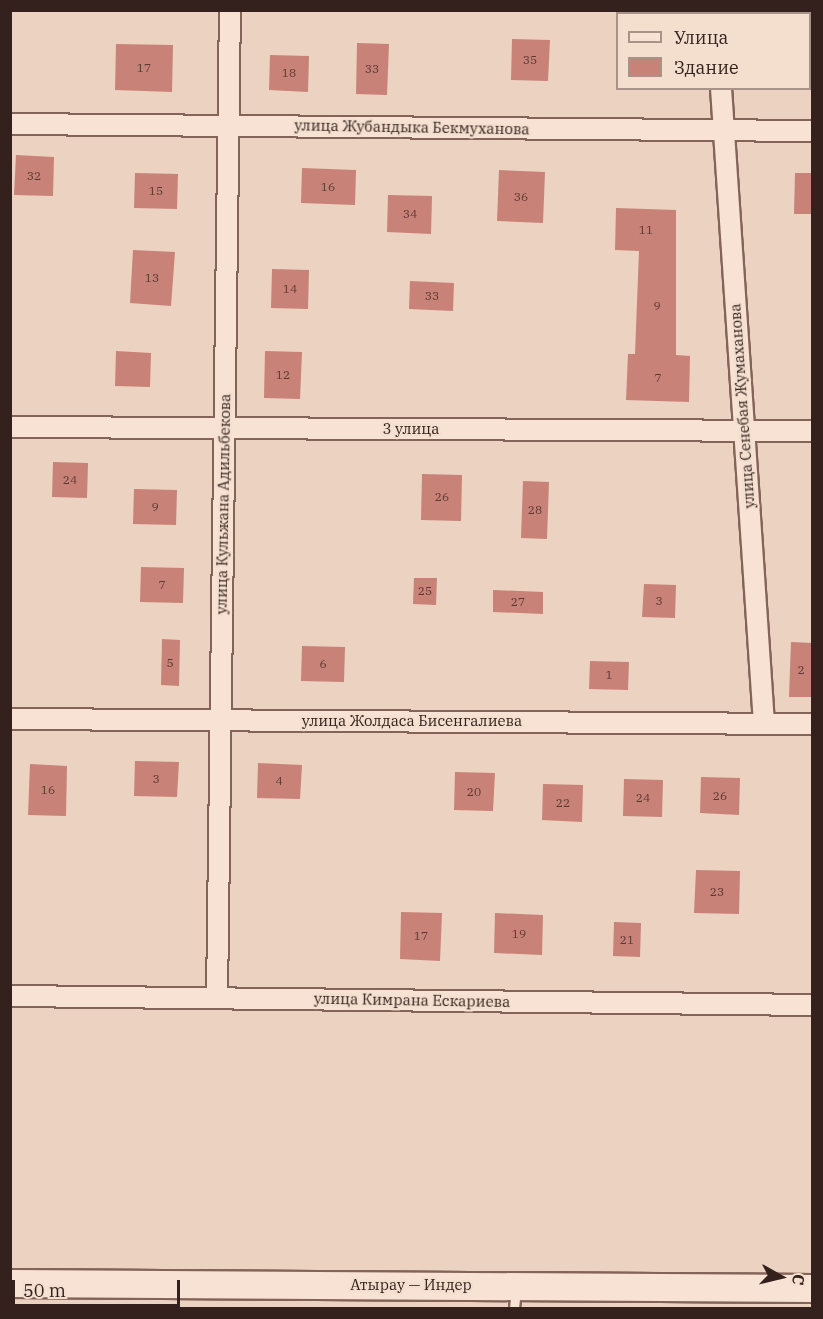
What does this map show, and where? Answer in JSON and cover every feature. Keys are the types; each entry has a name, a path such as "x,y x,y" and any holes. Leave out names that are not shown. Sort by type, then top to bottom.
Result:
{"main road":[{"name":"Атырау — Индер","path":"10,1283 515,1297 813,1288"}],"street":[{"name":"улица Кульжана Адильбекова","path":"217,998 230,10"},
{"name":"улица Сенебая Жумаханова","path":"721,90 764,724"},
{"name":"улица Жубандыка Бекмуханова","path":"10,124 813,131"},
{"name":"3 улица","path":"10,427 813,431"},
{"name":"улица Жолдаса Бисенгалиева","path":"10,719 813,724"},
{"name":"улица Кимрана Ескариева","path":"10,996 813,1005"}],"building":[{"path":"512,39 550,40 548,81 511,80"},
{"path":"357,43 389,44 387,95 356,94"},
{"path":"116,44 173,45 172,92 115,90"},
{"path":"270,55 309,56 308,92 269,90"},
{"path":"16,155 54,157 53,196 14,195"},
{"path":"302,168 356,170 355,205 301,203"},
{"path":"499,170 545,172 543,223 497,221"},
{"path":"135,173 178,174 177,209 134,208"},
{"path":"795,173 813,173 813,214 794,214"},
{"path":"388,195 432,196 431,234 387,232"},
{"path":"616,208 676,210 676,355 690,356 689,402 626,400 628,354 635,354 639,251 615,250"},
{"path":"133,250 175,252 171,306 130,303"},
{"path":"272,269 309,270 308,309 271,308"},
{"path":"410,281 454,283 453,311 409,309"},
{"path":"116,351 151,353 150,387 115,386"},
{"path":"265,351 302,352 300,399 264,398"},
{"path":"53,462 88,463 87,498 52,497"},
{"path":"422,474 462,475 461,521 421,520"},
{"path":"523,481 549,482 547,539 521,538"},
{"path":"134,489 177,490 176,525 133,524"},
{"path":"141,567 184,568 183,603 140,602"},
{"path":"414,578 437,578 436,605 413,604"},
{"path":"644,584 676,585 675,618 642,617"},
{"path":"493,590 543,592 543,614 493,612"},
{"path":"162,639 180,640 179,686 161,685"},
{"path":"791,642 813,643 813,697 789,697"},
{"path":"302,646 345,647 344,682 301,681"},
{"path":"590,661 629,662 628,690 589,689"},
{"path":"135,761 179,762 177,797 134,796"},
{"path":"258,763 302,765 300,799 257,798"},
{"path":"30,764 67,766 66,816 28,815"},
{"path":"455,772 495,773 493,811 454,810"},
{"path":"701,777 740,778 739,815 700,813"},
{"path":"624,779 663,780 662,817 623,816"},
{"path":"543,784 583,785 582,822 542,820"},
{"path":"696,870 740,871 739,914 694,913"},
{"path":"401,912 442,913 440,961 400,959"},
{"path":"495,913 543,915 542,955 494,953"},
{"path":"614,922 641,923 640,957 613,956"}]}
